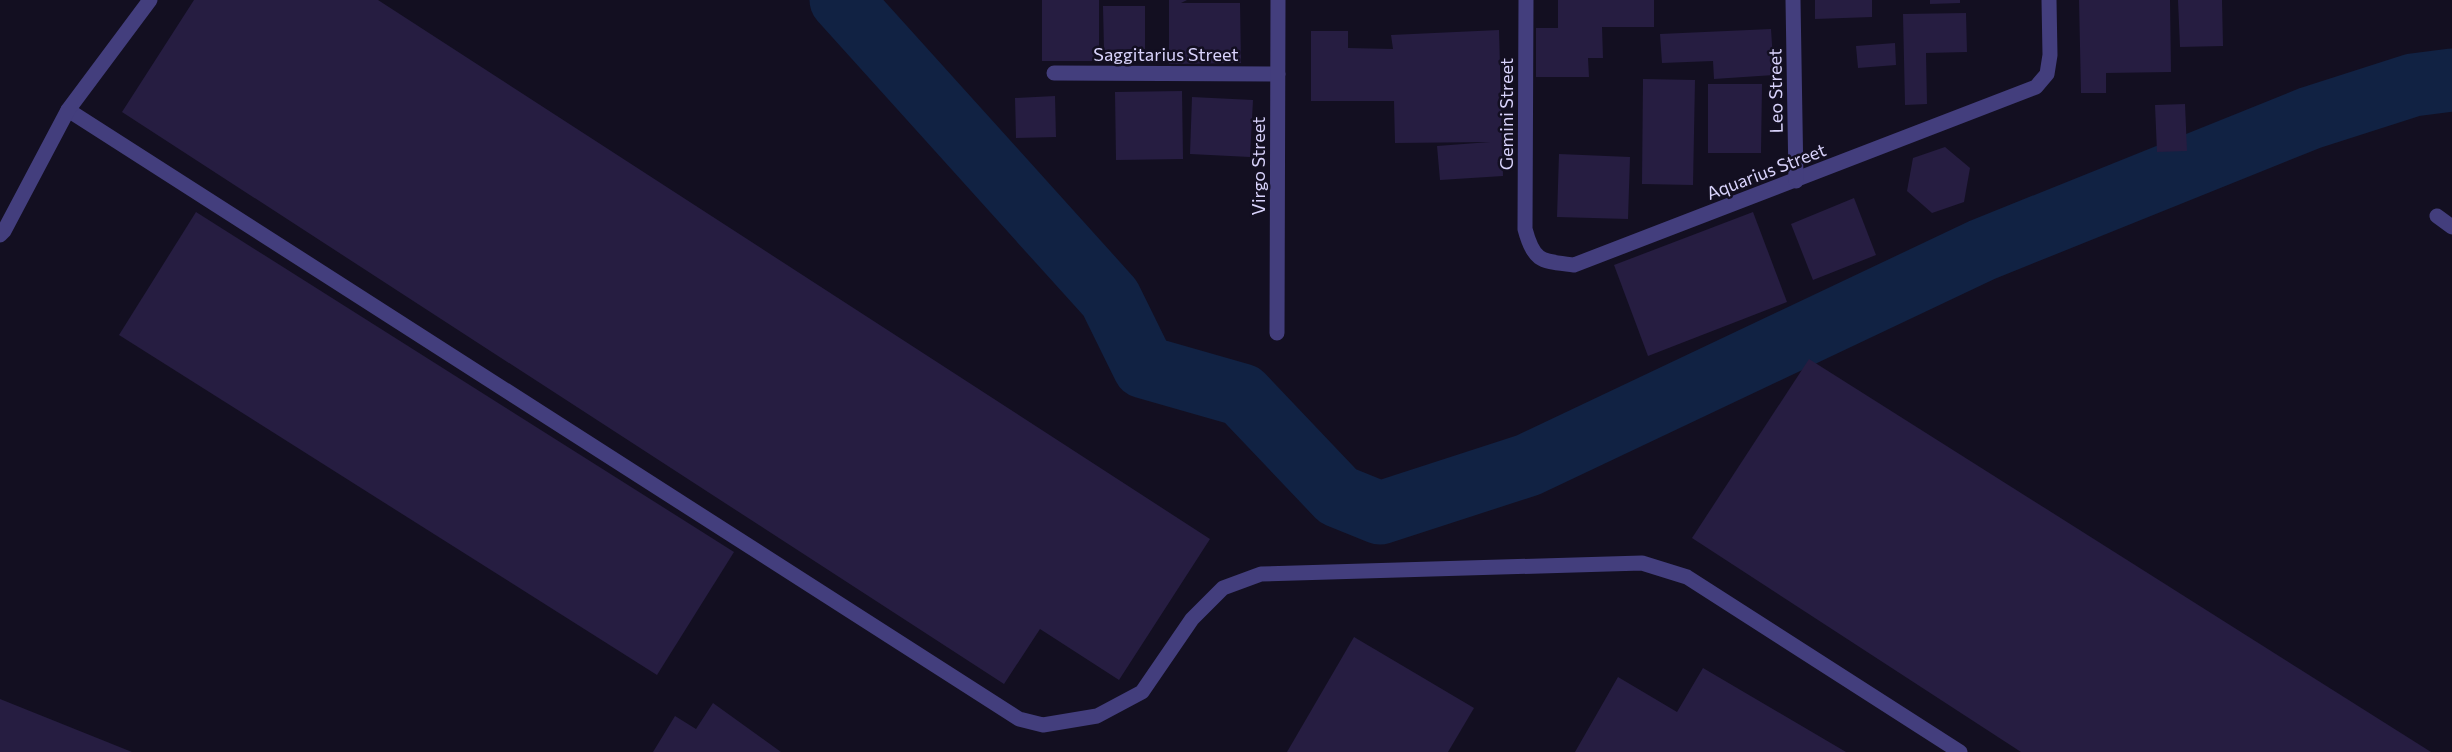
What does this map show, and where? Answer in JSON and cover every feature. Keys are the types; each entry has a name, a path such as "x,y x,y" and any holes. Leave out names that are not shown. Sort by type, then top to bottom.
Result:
{"street":[{"path":"0,236 68,110 150,0"},
{"name":"Virgo Street","path":"1277,333 1278,0"},
{"name":"Gemini Street","path":"1525,229 1526,0"},
{"name":"Leo Street","path":"1792,0 1796,181"},
{"name":"Aquarius Street","path":"1525,229 1530,249 1544,261 1574,265 2036,87 2047,74 2050,55 2049,0"},
{"name":"Saggitarius Street","path":"1054,73 1278,74"},
{"path":"68,110 1019,719 1043,725 1097,716 1142,692 1192,619 1223,588 1261,574 1642,563 1687,577 1960,752"},
{"path":"2437,216 2452,227"}],"building":[{"path":"194,0 378,0 1210,539 1119,680 1040,629 1004,684 122,112"},
{"path":"1042,0 1099,0 1099,61 1042,61"},
{"path":"1169,0 1187,0 1181,3 1240,3 1241,63 1169,64"},
{"path":"1558,0 1654,0 1654,27 1602,27 1603,58 1588,58 1589,77 1536,77 1536,28 1558,28"},
{"path":"1815,0 1872,0 1872,17 1815,19"},
{"path":"1930,0 1960,0 1960,3 1930,4"},
{"path":"2079,0 2170,0 2171,72 2106,73 2106,93 2081,93"},
{"path":"2178,0 2222,0 2223,46 2180,47"},
{"path":"1103,6 1145,6 1145,49 1104,50"},
{"path":"1966,13 1967,52 1926,53 1927,104 1905,105 1903,14"},
{"path":"1771,29 1774,75 1714,79 1713,61 1662,63 1660,34"},
{"path":"1499,30 1503,176 1440,180 1437,146 1490,142 1395,143 1394,101 1311,101 1311,31 1348,31 1348,48 1393,49 1391,35"},
{"path":"1895,43 1896,65 1858,68 1856,46"},
{"path":"1643,79 1695,80 1693,185 1642,184"},
{"path":"1708,84 1762,84 1761,153 1708,153"},
{"path":"1182,91 1183,159 1116,160 1115,92"},
{"path":"1055,96 1056,137 1016,138 1015,98"},
{"path":"1192,97 1253,100 1250,157 1190,154"},
{"path":"2185,104 2187,151 2157,152 2155,105"},
{"path":"1945,147 1970,168 1964,202 1932,213 1907,191 1913,158"},
{"path":"1559,154 1630,157 1628,219 1557,217"},
{"path":"1854,198 1876,255 1813,280 1791,224"},
{"path":"196,212 734,552 657,675 119,335"},
{"path":"1753,212 1787,302 1648,356 1614,265"},
{"path":"1809,359 2431,752 2021,752 1692,538"},
{"path":"1354,637 1474,708 1448,752 1287,752"},
{"path":"1703,668 1846,752 1575,752 1618,677 1677,712"},
{"path":"0,699 132,752 0,752"},
{"path":"713,703 781,752 653,752 675,716 696,729"}],"waterway":[{"path":"841,0 1110,298 1144,367 1242,395 1338,496 1380,513 1528,465 1982,250 2310,118 2413,85 2452,80"}]}
